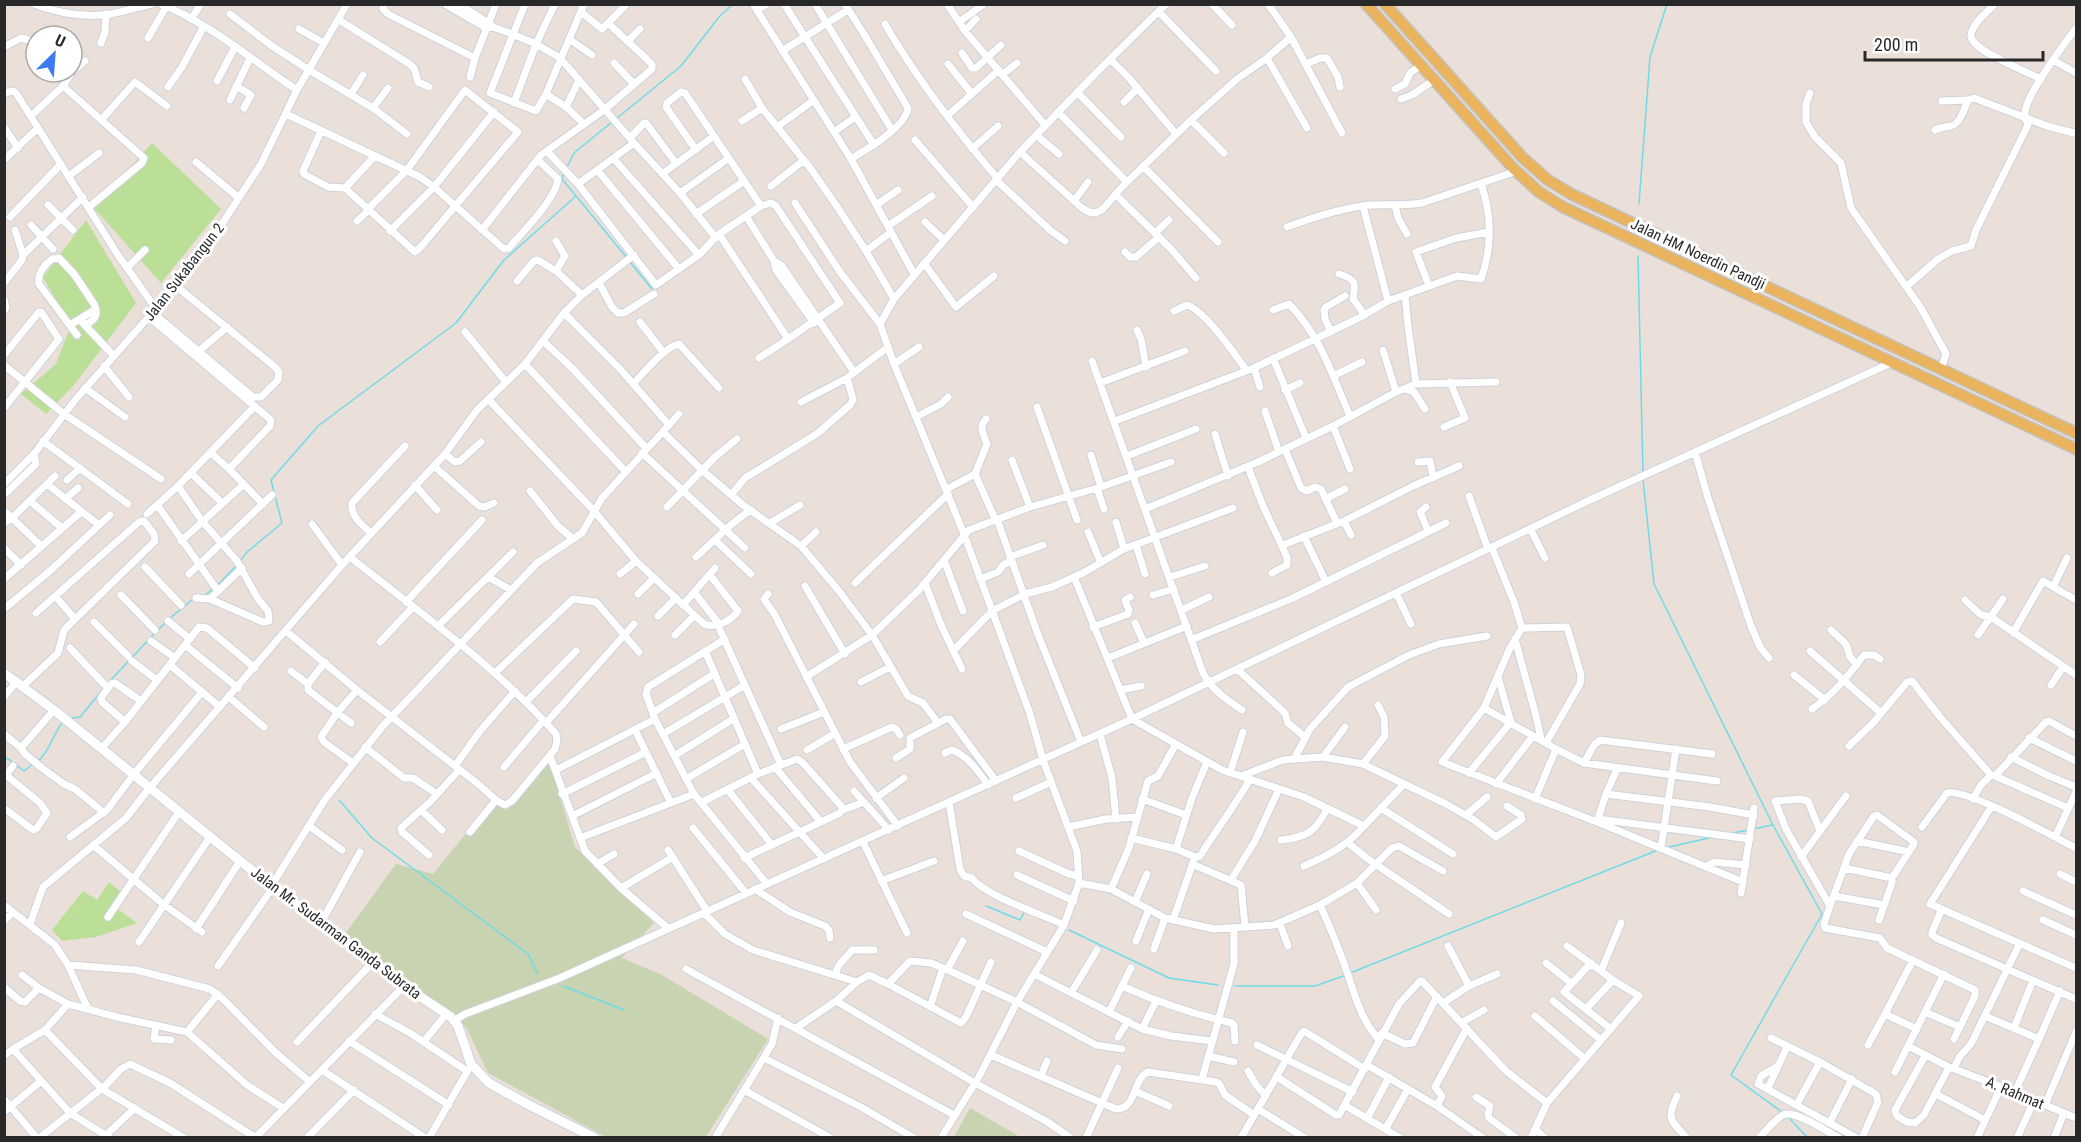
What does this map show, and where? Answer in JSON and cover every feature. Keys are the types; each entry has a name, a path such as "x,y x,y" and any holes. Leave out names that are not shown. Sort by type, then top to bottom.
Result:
{"main road":[{"name":"Jalan HM Noerdin Pandji","path":"1366,4 1420,66 1539,192 1563,207 2076,449"},
{"name":"Jalan HM Noerdin Pandji","path":"1385,4 1522,157 1548,180 1571,194 2076,433"}],"street":[{"path":"34,4 74,14 106,14 152,4"},
{"path":"191,19 201,4"},
{"name":"Jalan Sukabangun 2","path":"7,482 34,454 85,388 176,286 208,244 261,164 297,90 347,4"},
{"path":"384,4 383,9 388,14 475,58"},
{"path":"445,4 464,8 489,26 536,44 560,58 696,214 718,236 788,339"},
{"path":"470,77 496,4"},
{"path":"525,4 490,93 536,111 546,94 582,8 600,29 604,29 626,6"},
{"path":"514,103 536,44 555,4"},
{"path":"767,4 755,7 851,159 914,274"},
{"path":"784,4 874,145"},
{"path":"815,4 892,130"},
{"path":"947,4 965,31 1045,125"},
{"path":"959,22 984,4"},
{"path":"880,324 894,299 914,274 1020,152 1166,4"},
{"path":"1212,4 1232,25"},
{"path":"1268,4 1291,37 1342,134"},
{"path":"1994,5 1972,30 1970,37 1972,43 1983,51 2041,79"},
{"path":"148,38 163,6 204,26 297,90"},
{"path":"783,51 827,23 846,7 864,34 908,108 906,117 892,130 874,145 851,159"},
{"path":"1159,12 1216,71"},
{"path":"101,43 105,32 106,14"},
{"path":"230,14 272,46 373,108 407,134"},
{"path":"965,31 976,19"},
{"path":"339,20 408,63 414,68 418,82 429,87"},
{"path":"482,230 538,160 584,124 605,111 652,69 652,66 609,24"},
{"path":"885,24 926,88 972,149 997,179 1050,230 1065,241"},
{"path":"168,87 182,67 204,26"},
{"path":"1906,287 1938,259 1952,251 1971,246 1976,230 2028,124 2025,118 2026,106 2053,60 2076,28"},
{"path":"300,29 324,43"},
{"path":"628,41 640,29"},
{"path":"1020,152 1074,201 1095,214 1103,209 1191,120 1237,79 1267,58 1291,37"},
{"path":"4,47 21,38 24,39"},
{"path":"569,39 592,55"},
{"path":"962,53 974,68 977,68 1001,45"},
{"path":"217,81 235,47"},
{"path":"230,100 250,58"},
{"path":"1267,58 1306,128"},
{"path":"1306,64 1320,58 1327,58 1338,77 1340,87"},
{"path":"1110,59 1138,88 1176,134"},
{"path":"2053,60 2076,73"},
{"path":"31,116 63,86 72,72 86,61"},
{"path":"614,63 634,84"},
{"path":"947,116 1001,72 1017,63"},
{"path":"948,64 972,94"},
{"path":"1395,89 1406,84 1410,73 1420,66"},
{"path":"351,94 363,75"},
{"path":"745,79 762,108 804,160 866,251 894,299"},
{"path":"566,107 579,80"},
{"path":"1401,99 1412,95 1434,80"},
{"path":"102,119 135,82 167,106"},
{"path":"63,86 143,156 143,160 89,207"},
{"path":"236,86 251,95 244,108"},
{"path":"373,108 388,88"},
{"path":"1124,102 1138,88"},
{"path":"321,131 303,172 323,185 345,188 369,210 390,231 412,251 417,251 518,132 468,90 465,90 407,170 369,210 357,221"},
{"path":"4,93 15,92 83,197 153,313 269,418 270,426 229,469"},
{"path":"696,150 666,107 667,103 681,92 685,93 761,206"},
{"path":"1077,93 1121,137"},
{"path":"1810,93 1806,104 1806,122 1815,137 1841,163 1851,208 1921,308 1946,354 1941,369"},
{"path":"546,94 566,107 584,124"},
{"path":"1942,101 1974,98 2056,129 2073,133"},
{"path":"777,127 814,100"},
{"path":"1935,130 1958,122 1968,100"},
{"path":"742,121 762,108"},
{"path":"390,231 434,187 494,112"},
{"path":"1058,112 1128,183"},
{"path":"286,114 407,170 434,187 501,248 509,248 548,201 557,184 558,179 538,160"},
{"path":"834,132 855,117"},
{"path":"1191,120 1224,153"},
{"path":"578,184 614,159 644,123 676,163"},
{"path":"972,149 998,126"},
{"path":"4,127 18,148"},
{"path":"4,160 38,128"},
{"path":"1036,135 1059,154"},
{"path":"662,174 714,136"},
{"path":"915,140 973,207"},
{"path":"548,152 578,184 630,258 656,285 699,255 718,236 761,206 771,203 776,206 840,303 759,358"},
{"path":"69,176 99,153"},
{"path":"345,188 375,156"},
{"path":"680,193 729,158"},
{"path":"614,159 699,255"},
{"path":"771,186 804,160"},
{"path":"196,162 239,198"},
{"path":"10,217 61,164"},
{"path":"1143,166 1218,242"},
{"path":"598,171 679,269"},
{"path":"1287,227 1330,213 1364,206 1422,203 1517,171"},
{"path":"696,214 744,181"},
{"path":"1074,201 1088,182"},
{"path":"1115,421 1250,369 1317,339 1388,301 1457,276 1481,279 1489,252 1489,232 1486,196 1481,184"},
{"path":"876,206 898,190"},
{"path":"1116,195 1196,278"},
{"path":"866,251 889,229 932,196"},
{"path":"23,255 83,197"},
{"path":"795,203 835,264 880,324 894,364 964,534 1077,851 1078,879 1074,901 1064,925 1017,1002 975,1083 940,1137"},
{"path":"48,205 73,230"},
{"path":"1395,205 1398,218 1407,234"},
{"path":"1364,206 1388,301"},
{"path":"746,216 774,261 782,266 794,290 854,372"},
{"path":"1125,252 1130,257 1136,257 1169,220"},
{"path":"925,222 944,240"},
{"path":"31,225 53,249"},
{"path":"4,283 21,263 23,255 15,230"},
{"path":"1429,286 1416,252 1456,238 1489,232"},
{"path":"555,241 566,255 556,271"},
{"path":"127,268 146,250"},
{"path":"70,325 94,321 97,316 96,309 74,274 59,258 52,259 40,272 38,280 77,335"},
{"path":"30,924 43,887 126,818 342,565 445,454 469,419 525,364 564,313 582,295 630,258"},
{"path":"517,281 536,260 541,261 556,271 582,295"},
{"path":"924,263 956,307 994,276"},
{"path":"1339,274 1350,278 1355,285 1353,298 1364,314"},
{"path":"599,283 612,307 618,313 624,313 654,294"},
{"path":"153,313 253,397 261,398 278,380 279,372 176,286"},
{"path":"1405,295 1416,384"},
{"path":"1331,332 1324,310 1345,296"},
{"path":"4,298 6,308 4,310"},
{"path":"1273,310 1288,304 1304,319 1317,339 1350,416"},
{"path":"1174,312 1187,305 1194,308 1250,369 1260,387"},
{"path":"4,355 38,312 41,312 59,339 4,408"},
{"path":"564,313 669,425"},
{"path":"83,322 114,356"},
{"path":"640,322 664,352"},
{"path":"199,351 227,327"},
{"path":"1137,330 1146,367"},
{"path":"465,332 506,382"},
{"path":"543,341 572,368 644,451 745,548"},
{"path":"633,384 664,352 674,345 681,345 719,388"},
{"path":"801,402 847,378 888,346"},
{"path":"894,364 919,347"},
{"path":"1383,350 1396,392"},
{"path":"1100,383 1185,351"},
{"path":"1273,358 1306,438"},
{"path":"1092,360 1208,682 1225,699 1242,710"},
{"path":"1333,376 1362,362"},
{"path":"426,1039 450,1018 560,978 863,842 1238,670 1626,484 1893,362"},
{"path":"525,364 626,472"},
{"path":"4,365 64,414 161,479"},
{"path":"104,366 129,397"},
{"path":"731,495 745,478 818,433 851,405 853,399 847,378"},
{"path":"1444,427 1465,418 1450,382"},
{"path":"1145,509 1248,467 1416,384 1496,382"},
{"path":"1285,390 1300,383"},
{"path":"85,388 124,417"},
{"path":"1405,389 1414,392 1425,409"},
{"path":"916,417 948,398"},
{"path":"488,399 594,511 636,561 694,616 707,626 720,627 736,615 737,609 710,575"},
{"path":"147,514 211,453 255,406"},
{"path":"1037,407 1077,520"},
{"path":"1265,411 1300,488 1307,491 1320,488 1324,499 1351,536"},
{"path":"218,966 273,886 324,801 365,747 537,563 586,528 602,498 679,414"},
{"path":"855,583 948,492 975,474 987,444 981,428 986,419"},
{"path":"1333,426 1350,469"},
{"path":"1127,456 1196,429"},
{"path":"663,432 731,495 801,546 872,635 908,696 923,703 938,723"},
{"path":"1215,434 1228,476"},
{"path":"668,507 702,470 737,439"},
{"path":"43,441 128,504"},
{"path":"445,454 455,462 460,461 481,442"},
{"path":"371,533 354,515 352,503 405,446"},
{"path":"1695,452 1751,626 1760,647 1769,658"},
{"path":"211,453 244,483 262,504"},
{"path":"4,495 36,464 34,454"},
{"path":"1091,455 1104,509"},
{"path":"1011,460 1030,507"},
{"path":"1418,462 1430,461 1433,477"},
{"path":"806,677 872,635 925,583 964,534 1030,507 1099,488 1171,462"},
{"path":"434,466 479,506 484,507 494,503"},
{"path":"1283,546 1341,522 1460,466"},
{"path":"22,467 29,472"},
{"path":"1248,467 1263,506 1283,546 1288,563 1284,568 1272,573"},
{"path":"67,480 80,468"},
{"path":"191,473 222,503"},
{"path":"975,474 996,519 1037,632 1081,742"},
{"path":"4,524 55,476"},
{"path":"7,482 15,485"},
{"path":"181,541 244,483"},
{"path":"46,484 99,525"},
{"path":"415,485 437,510"},
{"path":"178,486 202,521 240,565 258,599 268,611 269,621 263,621 210,599 196,598"},
{"path":"64,499 78,488"},
{"path":"1324,499 1345,489"},
{"path":"530,491 558,526 573,539"},
{"path":"189,574 272,495"},
{"path":"1469,496 1508,586 1522,628"},
{"path":"30,501 62,528"},
{"path":"770,523 800,505"},
{"path":"158,506 216,588"},
{"path":"1426,507 1420,512 1428,531"},
{"path":"953,651 992,611 1025,594 1052,587 1124,549 1156,539 1233,508"},
{"path":"696,557 731,523 751,510"},
{"path":"4,511 41,546"},
{"path":"4,579 81,512"},
{"path":"4,609 51,570 110,514"},
{"path":"406,602 482,520"},
{"path":"4,697 58,653 62,632 155,541 154,534 144,521 139,522 36,613"},
{"path":"1116,522 1124,549"},
{"path":"1191,639 1293,598 1446,523"},
{"path":"312,524 342,565"},
{"path":"1530,530 1545,558"},
{"path":"801,546 816,532"},
{"path":"1088,532 1101,563"},
{"path":"1304,536 1326,582"},
{"path":"715,540 751,574"},
{"path":"980,579 998,572 1011,559 1043,545"},
{"path":"1136,545 1145,574"},
{"path":"4,548 21,565"},
{"path":"438,626 513,552"},
{"path":"286,631 357,690 503,804 508,804 550,756 556,746 557,738 515,691 438,626 350,557"},
{"path":"2053,587 2067,558"},
{"path":"944,560 963,611"},
{"path":"620,574 636,561"},
{"path":"210,599 216,588 240,565"},
{"path":"1170,577 1205,566"},
{"path":"145,567 181,605"},
{"path":"683,605 716,568"},
{"path":"488,577 512,590"},
{"path":"1074,577 1132,719 1230,773 1304,797 1364,826"},
{"path":"638,594 654,578"},
{"path":"2013,633 2040,583 2044,581 2076,600"},
{"path":"925,583 962,669"},
{"path":"805,586 845,654"},
{"path":"1153,595 1174,589"},
{"path":"694,592 720,627 778,766 821,822"},
{"path":"1396,593 1412,624"},
{"path":"768,594 764,598 775,615 834,734 858,775 898,826"},
{"path":"121,595 155,630"},
{"path":"56,597 75,619"},
{"path":"1093,627 1128,614 1129,610 1125,600 1130,597"},
{"path":"1182,610 1209,597"},
{"path":"658,616 676,598"},
{"path":"495,673 573,599 596,602 639,652"},
{"path":"1978,635 2004,599"},
{"path":"1965,600 1982,615 1991,617 2076,675"},
{"path":"380,642 413,607"},
{"path":"675,635 694,616"},
{"path":"168,621 187,642 238,688"},
{"path":"94,622 130,658 157,680"},
{"path":"1135,623 1144,643"},
{"path":"504,767 634,624"},
{"path":"1108,658 1186,626"},
{"path":"101,749 125,722 198,627 204,627 255,668"},
{"path":"1522,628 1567,627 1581,675 1580,684 1543,741"},
{"path":"1522,628 1484,708 1442,762 1597,821 1743,882"},
{"path":"1831,630 1846,644 1850,657 1857,665"},
{"path":"1294,759 1310,729 1348,687 1400,658 1439,644 1487,636"},
{"path":"725,639 648,687 646,694 663,734 694,794 766,884"},
{"path":"1515,639 1543,741"},
{"path":"151,640 220,707"},
{"path":"70,648 104,684"},
{"path":"526,702 576,651"},
{"path":"705,651 744,744 754,776 799,833 824,859"},
{"path":"1810,651 1881,713"},
{"path":"1812,709 1846,681 1867,654 1880,659"},
{"path":"325,662 308,684 309,692 351,723"},
{"path":"861,682 890,667"},
{"path":"2051,685 2063,667"},
{"path":"1238,670 1284,713 1288,723 1305,737"},
{"path":"291,671 308,684"},
{"name":"Jalan Mr. Sudarman Ganda Subrata","path":"4,673 54,710 240,861 404,986 450,1018"},
{"path":"556,770 635,730 714,674"},
{"path":"1794,675 1825,700"},
{"path":"1498,677 1511,722"},
{"path":"1850,746 1907,682 1914,681 1940,717 1993,776 2072,808"},
{"path":"125,722 102,702 101,698 111,684 115,682 141,701"},
{"path":"663,734 745,685"},
{"path":"1120,690 1141,686"},
{"path":"352,763 322,739 322,734 357,690"},
{"path":"429,855 401,830 401,827 437,794 457,768 480,730 515,691"},
{"path":"70,837 104,813 202,692"},
{"path":"229,697 264,727"},
{"path":"1363,764 1385,736 1384,717 1378,705"},
{"path":"1484,708 1584,763 1717,781"},
{"path":"21,748 54,710"},
{"path":"781,729 824,712"},
{"path":"674,756 733,719"},
{"path":"896,758 910,749 910,738 950,719 996,781"},
{"path":"1974,799 1982,785 2049,721 2076,736"},
{"path":"1469,773 1511,722"},
{"path":"843,749 892,727 900,735"},
{"path":"1323,757 1345,727"},
{"path":"635,730 671,803"},
{"path":"1230,773 1243,732"},
{"path":"4,734 42,768 75,789 104,813"},
{"path":"807,750 834,734"},
{"path":"1100,734 1112,778 1116,819"},
{"path":"1496,784 1533,736"},
{"path":"2029,738 2076,761"},
{"path":"1584,763 1594,745 1600,740 1712,754"},
{"path":"686,779 744,744"},
{"path":"1111,889 1129,848 1148,781 1158,776 1176,744"},
{"path":"365,747 404,778 413,778 437,794"},
{"path":"1535,799 1556,749"},
{"path":"1662,848 1663,828 1676,749"},
{"path":"945,753 951,750 958,753 976,768 988,785"},
{"path":"562,794 645,752"},
{"path":"550,756 562,794 585,851 621,888 669,929"},
{"path":"1241,776 1283,760 1323,757 1363,764 1466,815 1498,837 1522,819 1521,815 1507,807"},
{"path":"2011,757 2076,787"},
{"path":"702,802 795,759 799,760 843,810"},
{"path":"1176,849 1186,815 1207,762"},
{"path":"4,808 33,830 37,828 46,813 40,803 6,777 14,766"},
{"path":"1597,821 1617,769"},
{"path":"572,816 657,773"},
{"path":"876,798 904,778"},
{"path":"1154,949 1193,860 1200,856 1218,826 1236,804 1250,779"},
{"path":"1016,798 1051,782"},
{"path":"1304,866 1331,854 1348,843 1404,784"},
{"path":"1231,880 1255,841 1279,789"},
{"path":"728,790 772,845"},
{"path":"854,790 889,830"},
{"path":"1922,827 1947,793 1954,792 1992,806 2076,848"},
{"path":"2055,837 2072,808 2076,792"},
{"path":"580,838 694,794"},
{"path":"1606,794 1754,811 1741,894"},
{"path":"1801,857 1846,796"},
{"path":"1466,815 1487,797"},
{"path":"1142,799 1186,815"},
{"path":"1820,831 1808,801 1800,799 1775,801 1786,829 1830,906"},
{"path":"470,832 496,800"},
{"path":"744,858 864,801"},
{"path":"949,802 960,869 964,876 972,878 977,885 1064,925"},
{"path":"1992,806 1930,904 2076,968"},
{"path":"1382,808 1453,854"},
{"path":"1281,840 1315,830 1327,809"},
{"path":"421,810 442,830"},
{"path":"108,917 179,812"},
{"path":"1879,920 1892,878 1914,842 1877,815 1874,816 1849,854 1824,924 1825,928 1880,938 1887,948 1975,990 1975,996 1954,1039"},
{"path":"1068,827 1137,817"},
{"path":"1597,821 1750,839"},
{"path":"309,826 342,850"},
{"path":"693,828 746,893"},
{"path":"140,942 163,904 210,837"},
{"path":"1131,837 1176,849 1240,885 1245,926"},
{"path":"1857,841 1909,852"},
{"path":"863,842 907,933"},
{"path":"1348,843 1449,914"},
{"path":"93,845 163,904 199,930 240,861"},
{"path":"1019,850 1050,863 1078,879 1111,889 1169,919 1214,928 1280,924 1320,905 1357,883 1392,848 1399,846 1443,871"},
{"path":"668,849 705,912 725,934 753,951 857,982"},
{"path":"321,922 360,852"},
{"path":"597,864 614,854"},
{"path":"621,888 673,857"},
{"path":"881,881 934,861"},
{"path":"1707,866 1714,862 1746,865"},
{"path":"1844,868 1892,878"},
{"path":"1135,902 1147,874"},
{"path":"2060,874 2076,882"},
{"path":"1017,875 1074,901"},
{"path":"1357,883 1376,910"},
{"path":"755,890 790,912 825,926 829,930 830,938"},
{"path":"2023,891 2076,915"},
{"path":"1834,896 1884,905"},
{"path":"4,905 56,945 88,1009"},
{"path":"1320,905 1367,1027 1380,1037 1404,1044 1413,1043 1437,996"},
{"path":"1136,941 1149,909"},
{"path":"1942,909 1932,932 1933,937 2076,999"},
{"path":"4,921 13,912"},
{"path":"966,914 1047,952"},
{"path":"2043,920 2076,935"},
{"path":"1601,971 1621,923"},
{"path":"1280,924 1288,946"},
{"path":"1202,1079 1235,957 1234,927"},
{"path":"930,1007 945,969 963,941"},
{"path":"1925,1056 1897,1105 1895,1113 1907,1122 1915,1123 1924,1115 1952,1067 1971,1044 2020,943"},
{"path":"1448,946 1469,986"},
{"path":"1531,1137 1547,1104 1639,996 1567,946"},
{"path":"835,975 840,961 846,958 852,950 874,950"},
{"path":"1071,993 1096,950"},
{"path":"1868,1045 1913,960"},
{"path":"888,984 910,961 931,963 1017,1002 1096,1045 1122,1049"},
{"path":"297,1042 373,962"},
{"path":"796,1028 869,975 955,1021 963,1023 991,962"},
{"path":"1546,963 1572,983"},
{"path":"1591,963 1564,991 1564,994 1586,1008 1611,1029"},
{"path":"68,965 136,970 204,986 218,994 276,1052 310,1082"},
{"path":"1109,1012 1131,968"},
{"path":"686,969 954,1115"},
{"path":"1034,974 1142,1029 1171,1036 1212,1041"},
{"path":"1443,1003 1469,986 1497,974"},
{"path":"1895,1072 1944,974"},
{"path":"22,975 39,988 68,1004 187,1032 247,1085 283,1108"},
{"path":"1586,1008 1613,980"},
{"path":"2014,1028 2033,980"},
{"path":"1277,1077 1339,1115 1346,1106 1399,1004 1420,981 1424,981 1506,1071 1547,1104"},
{"path":"4,1099 38,1137 102,1089 121,1069 132,1064 170,1083 255,1137 404,986"},
{"path":"1122,986 1199,1016 1234,1025 1235,1041"},
{"path":"4,987 23,1002 39,988"},
{"path":"2016,1092 2060,992"},
{"path":"187,1032 218,994"},
{"path":"836,1001 1071,1137"},
{"path":"1142,1029 1156,1001"},
{"path":"1553,1001 1601,1040"},
{"path":"4,1056 45,1030 68,1004"},
{"path":"1437,1106 1442,1096 1435,1087 1464,1025 1484,1010"},
{"path":"1925,1012 1960,1027"},
{"path":"375,1014 469,1067 497,1088 595,1137"},
{"path":"1886,1014 1917,1029"},
{"path":"1535,1016 1585,1059"},
{"path":"1985,1016 2039,1039"},
{"path":"322,1070 427,1137 469,1067 461,1034 450,1018"},
{"path":"715,1137 774,1040 778,1018"},
{"path":"1118,1037 1128,1021"},
{"path":"156,1026 154,1039 171,1040"},
{"path":"45,1030 102,1089 184,1137"},
{"path":"1241,1137 1301,1034 1306,1032 1366,1067 1389,1077 1483,1137"},
{"path":"2044,1105 2076,1032"},
{"path":"1771,1038 1874,1091 1878,1096 1878,1102 1862,1137"},
{"path":"349,1041 448,1105"},
{"path":"1257,1045 1353,1092"},
{"name":"A. Rahmat","path":"1908,1046 1925,1056 2076,1118"},
{"path":"1768,1088 1787,1047"},
{"path":"13,1049 70,1113 108,1136 135,1108"},
{"path":"991,1055 1110,1107 1121,1109 1130,1102 1142,1075 1148,1072 1219,1083 1225,1095 1305,1137"},
{"path":"1208,1056 1234,1062"},
{"path":"764,1058 861,1107 914,1137"},
{"path":"1041,1076 1047,1061"},
{"path":"1797,1104 1820,1062"},
{"path":"1776,1067 1767,1071 1758,1080 1758,1084 1857,1137"},
{"path":"1086,1137 1118,1068"},
{"path":"1248,1071 1266,1096"},
{"path":"1368,1117 1389,1077"},
{"path":"1830,1122 1852,1079"},
{"path":"4,1112 41,1081"},
{"path":"1977,1137 2001,1087"},
{"path":"1386,1128 1408,1089"},
{"path":"307,1137 354,1090"},
{"path":"744,1090 831,1137"},
{"path":"1135,1091 1169,1106"},
{"path":"1936,1094 1985,1120"},
{"path":"1677,1096 1670,1111 1670,1118 1687,1137"},
{"path":"1476,1097 1490,1106 1489,1118 1516,1137"},
{"path":"2017,1137 2034,1101"},
{"path":"1346,1106 1400,1137"},
{"path":"2054,1137 2064,1113"},
{"path":"1760,1136 1786,1114 1797,1115 1839,1137"},
{"path":"1535,1129 1545,1137"}],"green space":[{"path":"152,143 221,209 161,283 94,208"},
{"path":"86,220 136,303 74,385 46,414 21,394 56,364 70,328 43,277"},
{"path":"547,754 575,847 654,923 622,958 662,975 768,1039 706,1137 606,1137 488,1073 466,1027 345,934 396,864 433,874 494,799 503,807"},
{"path":"109,882 120,891 112,905 137,923 96,937 62,941 52,930 83,891 97,900"},
{"path":"970,1108 1020,1137 954,1137"}],"waterway":[{"path":"616,119 681,66 719,17 733,4"},
{"path":"1639,204 1650,57 1667,4"},
{"path":"566,169 574,153 612,122"},
{"path":"274,492 271,480 318,426 456,323 504,260 576,196 562,179 564,173"},
{"path":"577,197 627,258"},
{"path":"1638,256 1643,474"},
{"path":"630,262 652,289"},
{"path":"1643,479 1654,584 1773,825 1822,914 1731,1075 1782,1112"},
{"path":"239,562 247,552 282,523 275,496"},
{"path":"217,586 236,566"},
{"path":"196,595 205,595 213,589"},
{"path":"169,619 193,599"},
{"path":"159,629 166,622"},
{"path":"109,682 155,633"},
{"path":"72,718 80,717 104,688"},
{"path":"38,761 62,723"},
{"path":"4,761 7,758 24,771 33,764"},
{"path":"339,800 372,838 528,954 538,974"},
{"path":"1753,829 1772,825"},
{"path":"1733,833 1748,830"},
{"path":"1665,848 1713,837"},
{"path":"1350,973 1658,850"},
{"path":"986,906 1020,920 1025,911"},
{"path":"1069,930 1169,978 1218,985"},
{"path":"1235,986 1315,986 1346,975"},
{"path":"563,986 624,1010"},
{"path":"1788,1117 1808,1138"}]}
